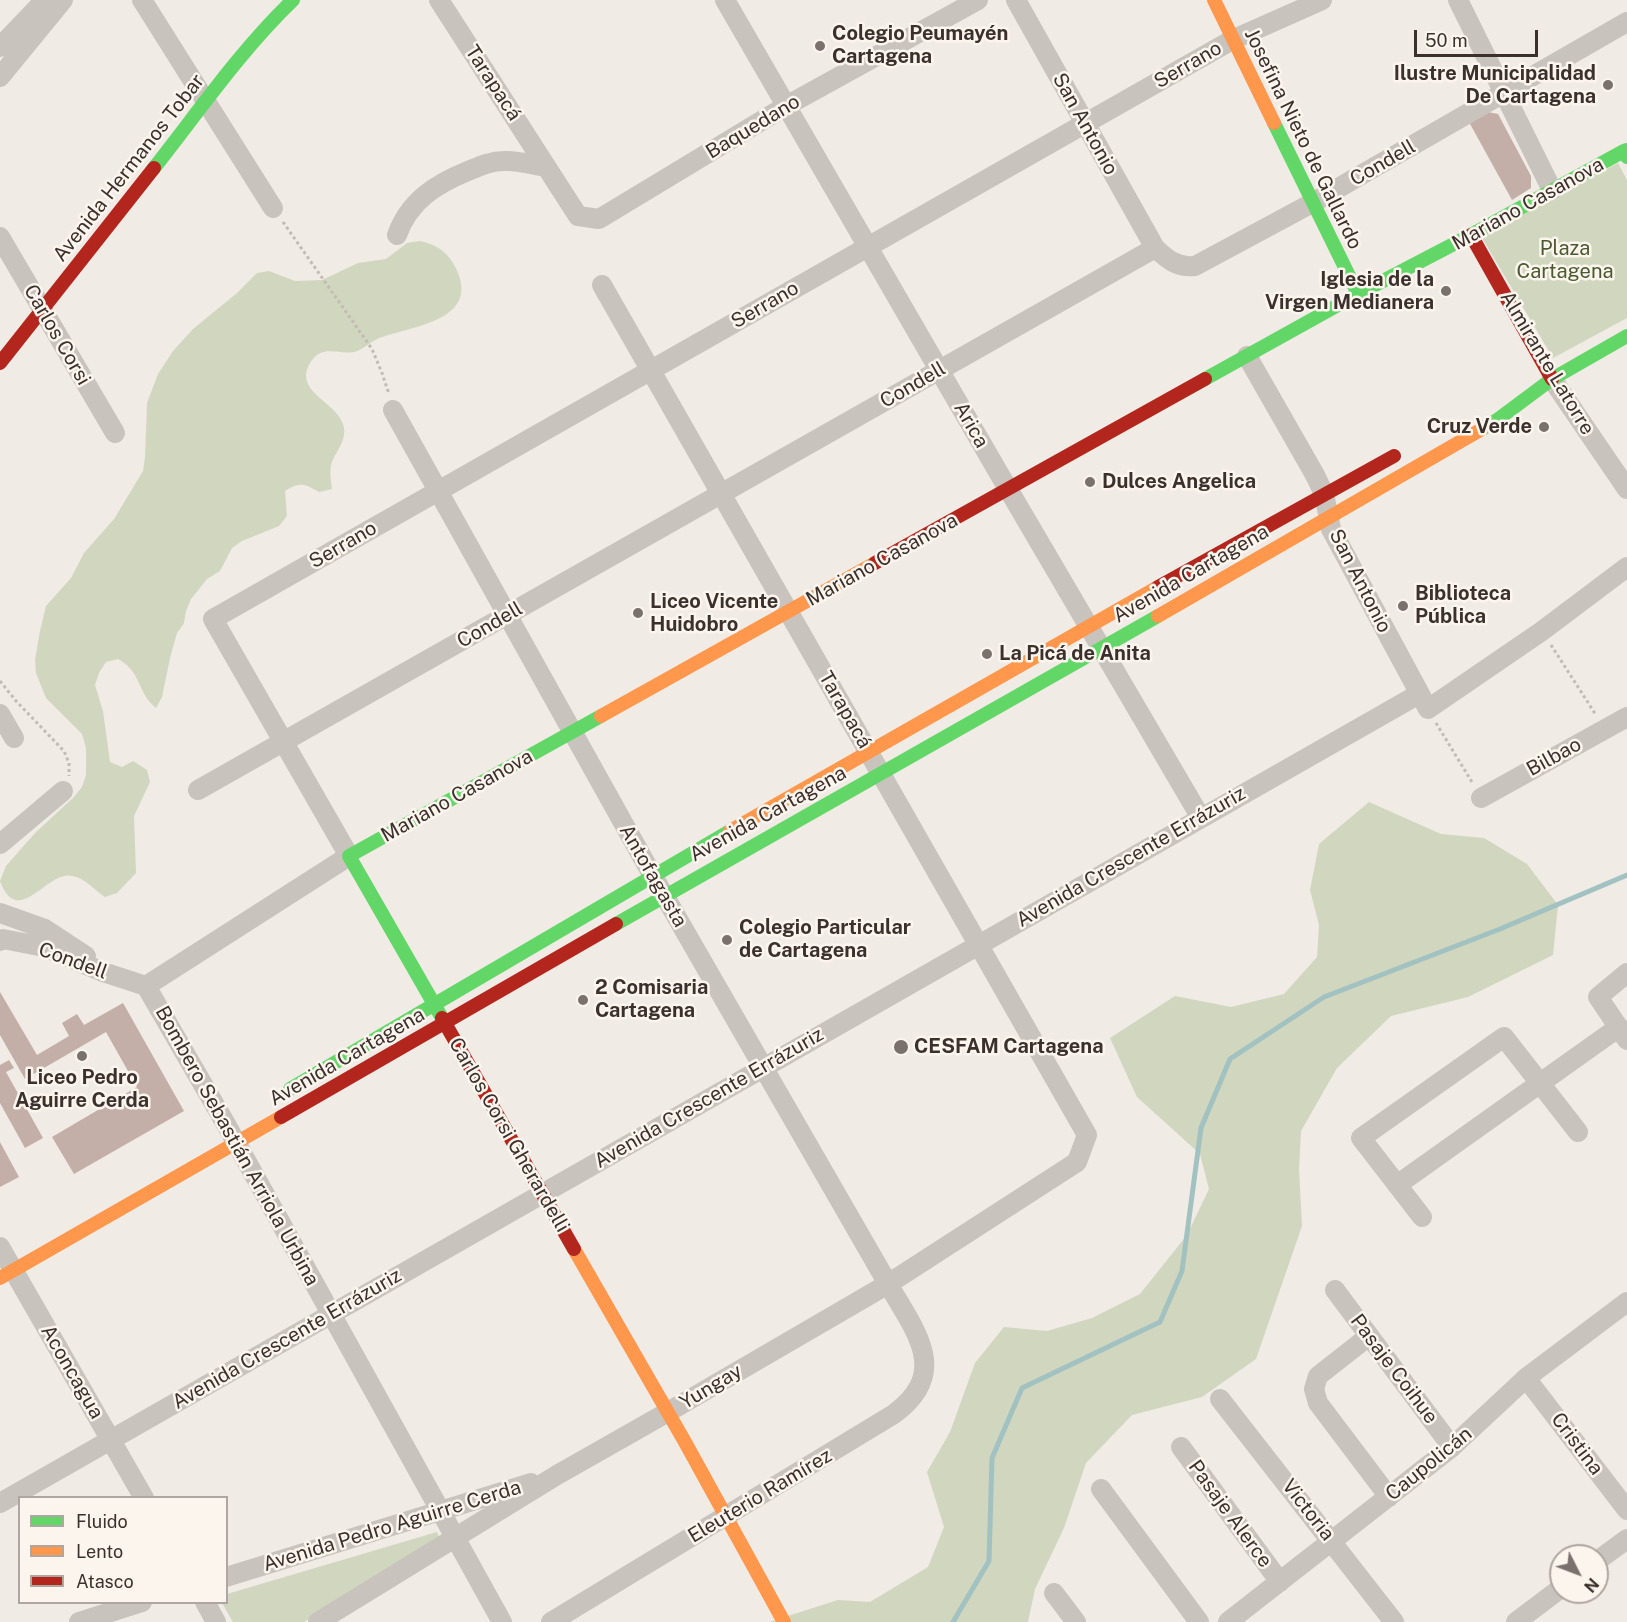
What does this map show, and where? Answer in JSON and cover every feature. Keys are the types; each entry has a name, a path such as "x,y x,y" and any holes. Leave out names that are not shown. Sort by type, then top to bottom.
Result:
{"main road":[{"name":"Avenida Hermanos Tobar","path":"0,363 206,101 271,21 294,0"},
{"name":"Josefina Nieto de Gallardo","path":"1214,0 1359,294"},
{"name":"Mariano Casanova","path":"349,856 1359,294 1471,236 1552,190 1626,153"},
{"name":"Almirante Latorre","path":"1471,236 1552,379"},
{"name":"Avenida Cartagena","path":"7,1274 1497,420 1552,379 1627,336"},
{"name":"Avenida Cartagena","path":"1500,399 1552,379"},
{"name":"Avenida Cartagena","path":"276,1096 868,751 1409,448"},
{"name":"Carlos Corsi Gherardelli","path":"349,856 669,1412 784,1622"}],"street":[{"path":"0,47 45,0"},
{"path":"0,77 63,0"},
{"path":"142,0 273,208"},
{"name":"Tarapacá","path":"439,0 546,166"},
{"name":"Arica","path":"725,0 1201,818"},
{"name":"Baquedano","path":"546,166 578,216 599,219 786,106 978,0"},
{"name":"San Antonio","path":"1016,0 1155,248"},
{"name":"Serrano","path":"213,619 1232,40 1322,0"},
{"path":"1458,0 1552,190"},
{"name":"Condell","path":"198,790 1155,248 1178,266 1195,266 1314,202 1627,22"},
{"path":"397,235 402,222 421,198 450,178 481,166 504,161 546,166"},
{"name":"Carlos Corsi","path":"0,237 115,433"},
{"name":"Tarapacá","path":"602,285 1087,1135"},
{"name":"San Antonio","path":"1248,356 1315,474 1324,494 1331,529 1423,701"},
{"name":"Almirante Latorre","path":"1552,379 1627,489"},
{"name":"Antofagasta","path":"393,410 653,877 919,1339"},
{"name":"Avenida Crescente Errázuriz","path":"0,1503 1201,818 1423,701 1542,632 1627,567"},
{"name":"Carlos Corsi Gherardelli","path":"213,619 349,856"},
{"path":"0,714 14,738"},
{"name":"Bilbao","path":"1481,798 1627,717"},
{"path":"0,844 63,791"},
{"name":"Mariano Casanova","path":"146,986 349,856"},
{"path":"0,913 27,921 61,938 103,972"},
{"name":"Condell","path":"0,941 3,939 44,947 103,972 146,986"},
{"path":"1397,1185 1542,1084 1623,1034 1598,997 1627,973"},
{"name":"Bombero Sebastián Arriola Urbina","path":"146,986 227,1125 502,1622"},
{"path":"1422,1217 1361,1138 1504,1036 1578,1132"},
{"name":"Yungay","path":"318,1622 557,1475 888,1284 1077,1162 1087,1135"},
{"name":"Aconcagua","path":"4,1251 7,1274 143,1496"},
{"name":"Pasaje Coihue","path":"1335,1290 1452,1447"},
{"name":"Caupolicán","path":"1228,1622 1452,1447 1526,1378 1627,1302"},
{"path":"1369,1336 1324,1371 1315,1382 1314,1389 1315,1396 1323,1410 1389,1497"},
{"name":"Eleuterio Ramírez","path":"551,1622 903,1408 917,1391 925,1375 926,1358 919,1339"},
{"name":"Cristina","path":"1526,1378 1627,1510"},
{"name":"Victoria","path":"1220,1399 1394,1622"},
{"name":"Pasaje Alerce","path":"1181,1447 1280,1582"},
{"name":"Avenida Pedro Aguirre Cerda","path":"228,1576 557,1475"},
{"path":"1101,1489 1199,1622"},
{"path":"1609,1553 1627,1539"},
{"path":"1054,1593 1076,1622"},
{"path":"1516,1622 1549,1597"},
{"path":"79,1622 136,1604"},
{"path":"206,1604 216,1622"}],"path":[{"path":"273,208 372,349 393,410"},
{"path":"1542,632 1606,729"},
{"path":"0,681 64,751 70,770 67,785 63,791"},
{"path":"1423,701 1481,798"}],"green space":[{"name":"Plaza Cartagena","path":"1618,163 1627,180 1627,318 1553,358 1481,236"},
{"path":"420,241 439,248 453,263 461,281 461,296 454,307 429,323 378,338 357,351 347,353 329,351 319,354 309,365 306,374 307,383 339,416 344,429 343,439 331,465 332,489 319,492 302,485 285,491 287,516 279,526 242,541 232,548 220,571 207,579 191,599 184,623 177,633 162,697 156,708 145,696 136,676 126,664 118,659 106,662 99,673 95,685 103,711 110,762 122,767 133,761 147,770 150,782 134,816 136,873 117,893 105,897 82,880 73,876 63,876 24,899 15,900 7,895 0,881 6,866 35,833 74,797 82,787 86,775 86,748 82,734 46,698 36,673 35,660 46,606 71,578 84,553 114,519 143,471 147,403 158,374 173,351 193,329 237,293 257,273 269,271 295,281 322,280 358,263 386,259 407,243"},
{"path":"1369,802 1441,834 1484,838 1527,864 1558,905 1553,955 1468,997 1391,1016 1337,1068 1301,1131 1299,1169 1302,1226 1256,1359 1202,1397 1132,1415 1086,1463 1064,1528 1035,1589 1028,1622 769,1622 838,1600 870,1602 928,1567 944,1527 927,1472 950,1432 975,1363 1004,1327 1047,1331 1092,1318 1140,1294 1187,1235 1209,1189 1200,1154 1137,1097 1110,1038 1175,996 1231,1007 1284,994 1317,957 1319,925 1310,890 1319,844"},
{"path":"437,1532 440,1540 304,1622 233,1622 223,1604 228,1604 228,1594"}],"building":[{"path":"1488,112 1498,114 1531,176 1531,188 1512,200 1469,122"},
{"path":"0,992 37,1055 69,1036 62,1023 77,1014 84,1025 123,1003 184,1111 74,1174 52,1137 137,1087 106,1032 25,1079 0,1035"},
{"path":"9,1060 14,1068 6,1072 43,1138 25,1148 0,1103 0,1065"},
{"path":"0,1142 19,1177 0,1187"}],"waterway":[{"path":"953,1622 989,1561 992,1458 1022,1388 1160,1322 1182,1271 1201,1128 1230,1059 1324,997 1500,929 1627,875"}],"traffic: fast":[{"path":"154,168 238,60 293,0"},
{"path":"1205,379 1358,294 1274,123"},
{"path":"1627,150 1624,151 1627,157"},
{"path":"1358,294 1624,151"},
{"path":"1482,429 1552,379 1627,336"},
{"path":"616,924 1158,616"},
{"path":"442,1018 349,856 601,716"},
{"path":"290,1089 730,831"}],"traffic: slow":[{"path":"1214,0 1274,123"},
{"path":"1158,616 1482,429"},
{"path":"601,716 875,563"},
{"path":"730,831 1158,587"},
{"path":"0,1278 281,1117"},
{"path":"574,1249 685,1442 784,1622"}],"traffic: jam":[{"path":"0,363 154,168"},
{"path":"1471,235 1552,379"},
{"path":"875,563 1205,379"},
{"path":"1158,587 1394,456"},
{"path":"281,1117 616,924"},
{"path":"442,1018 574,1249"}],"place":[{"name":"Colegio Peumayén Cartagena","path":"820,46"},
{"name":"Ilustre Municipalidad De Cartagena","path":"1608,85"},
{"name":"Iglesia de la Virgen Medianera","path":"1446,291"},
{"name":"Cruz Verde","path":"1544,427"},
{"name":"Dulces Angelica","path":"1090,482"},
{"name":"Biblioteca Pública","path":"1403,606"},
{"name":"Liceo Vicente Huidobro","path":"638,613"},
{"name":"La Picá de Anita","path":"987,654"},
{"name":"Colegio Particular de Cartagena","path":"727,940"},
{"name":"2 Comisaria Cartagena","path":"583,1000"},
{"name":"CESFAM Cartagena","path":"901,1047"},
{"name":"Liceo Pedro Aguirre Cerda","path":"82,1056"}]}
